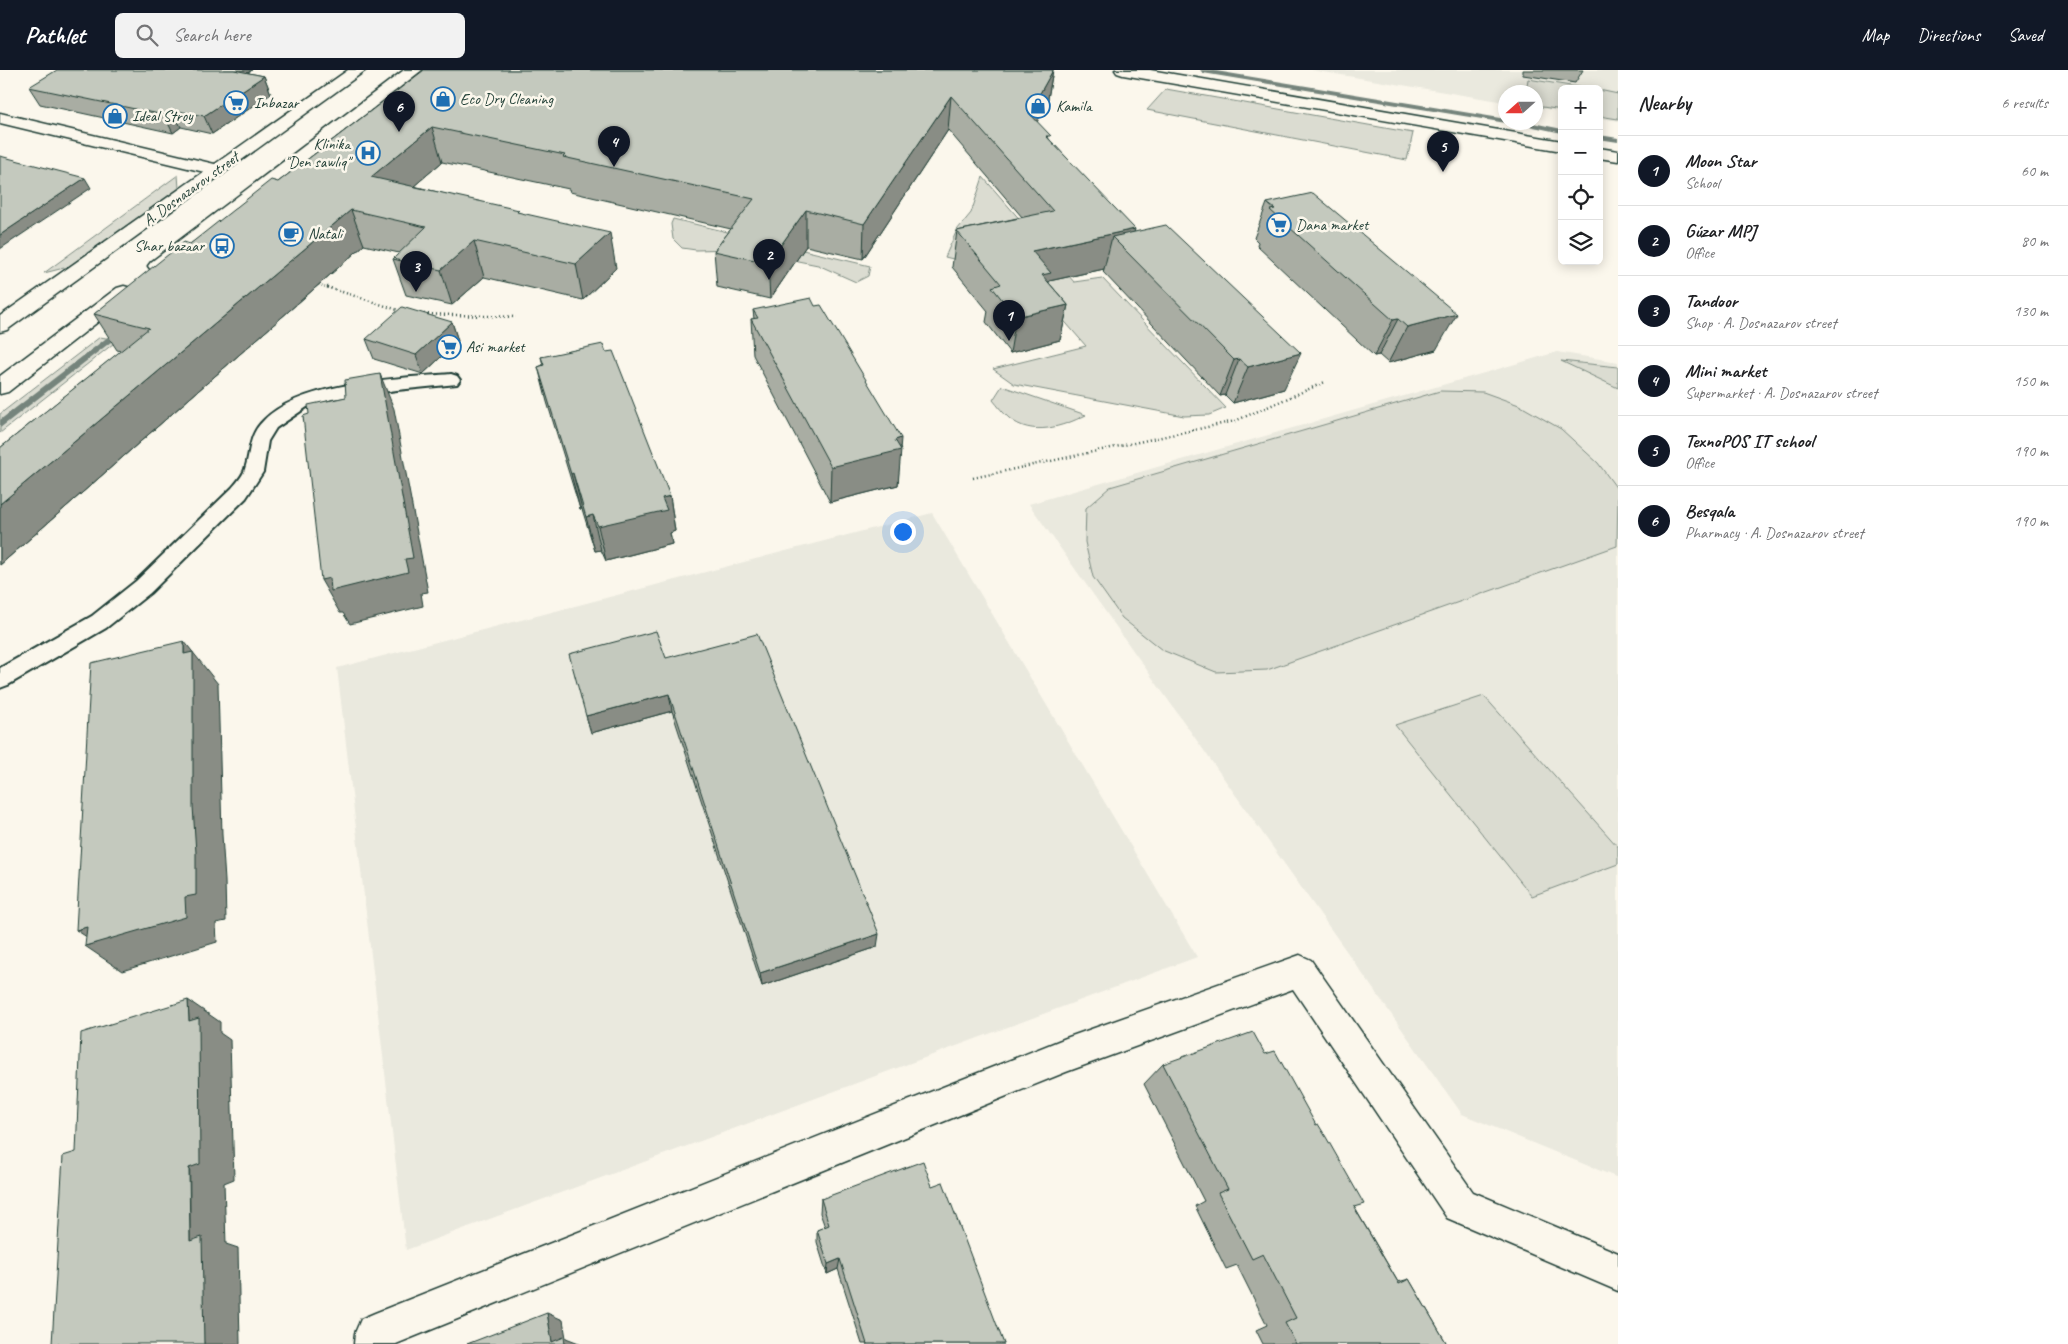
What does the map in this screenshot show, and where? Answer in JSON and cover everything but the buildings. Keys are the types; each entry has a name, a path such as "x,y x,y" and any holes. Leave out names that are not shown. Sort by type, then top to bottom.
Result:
{"street":[{"name":"A. Dosnazarov street","path":"0,326 358,70"},
{"path":"0,387 414,70"},
{"path":"1123,70 1558,145"},
{"path":"0,118 217,170"},
{"path":"1603,154 1618,156"},
{"path":"374,1344 375,1333 1066,1055 1300,971 1460,1205 1618,1272"}],"lane":[{"path":"0,679 99,622 143,587 239,492 254,472 259,441 270,424 301,402 331,394 397,384 451,380"}],"path":[{"path":"312,283 401,311"},
{"path":"420,314 516,318"},
{"path":"973,478 1235,421 1325,382"}],"shaded area":[{"path":"1311,70 1618,70 1618,121 1603,119 1603,85 1558,85 1558,111 1543,108 1543,85 1498,85 1498,101"},
{"path":"1528,79 1565,85 1558,85 1558,109 1543,107 1543,85 1527,85"},
{"path":"1166,89 1413,133 1407,160 1147,110"},
{"path":"1603,91 1618,94 1618,119 1603,117"},
{"path":"178,175 179,188 68,267 44,273"},
{"path":"983,177 1074,282 1102,278 1226,408 1209,415 1184,416 1014,384 993,369 1086,346 1002,249 953,259 945,257 957,230 971,213"},
{"path":"673,219 870,266 868,276 856,282 818,265 737,249 696,250 682,248 673,239 671,224"},
{"path":"100,337 118,340 0,433 0,414"},
{"path":"1557,352 1618,362 1618,1178 1462,1114 1029,504"},
{"path":"1561,361 1618,367 1618,388"},
{"path":"1002,386 1086,415 1067,423 1047,428 1037,429 1018,424 1009,418 993,400"},
{"path":"1440,391 1483,392 1519,405 1561,429 1598,463 1618,490 1617,546 1267,670 1216,672 1162,650 1122,618 1093,577 1085,542 1086,508 1110,487"},
{"path":"932,513 1197,957 406,1250 337,668"},
{"path":"1484,696 1618,847 1618,864 1532,896 1395,725"}],"waterway":[{"path":"1203,71 1498,120"},
{"path":"1543,128 1558,130"},
{"path":"1603,138 1618,140"},
{"path":"0,425 113,336"}],"place":[{"name":"Eco Dry Cleaning","path":"443,99"},
{"name":"Inbazar","path":"236,103"},
{"name":"Kamila","path":"1038,106"},
{"name":"Ideal Stroy","path":"115,116"},
{"name":"Besqala","path":"399,132"},
{"name":"Klinika \"Den sawlıq\"","path":"368,153"},
{"name":"Mini market","path":"614,167"},
{"name":"TexnoPOS IT school","path":"1443,172"},
{"name":"Dana market","path":"1279,225"},
{"name":"Natali","path":"291,234"},
{"name":"Shar bazaar","path":"222,246"},
{"name":"Gúzar MPJ","path":"769,280"},
{"name":"Tandoor","path":"416,292"},
{"name":"Moon Star","path":"1009,341"},
{"name":"Asi market","path":"449,347"}]}
